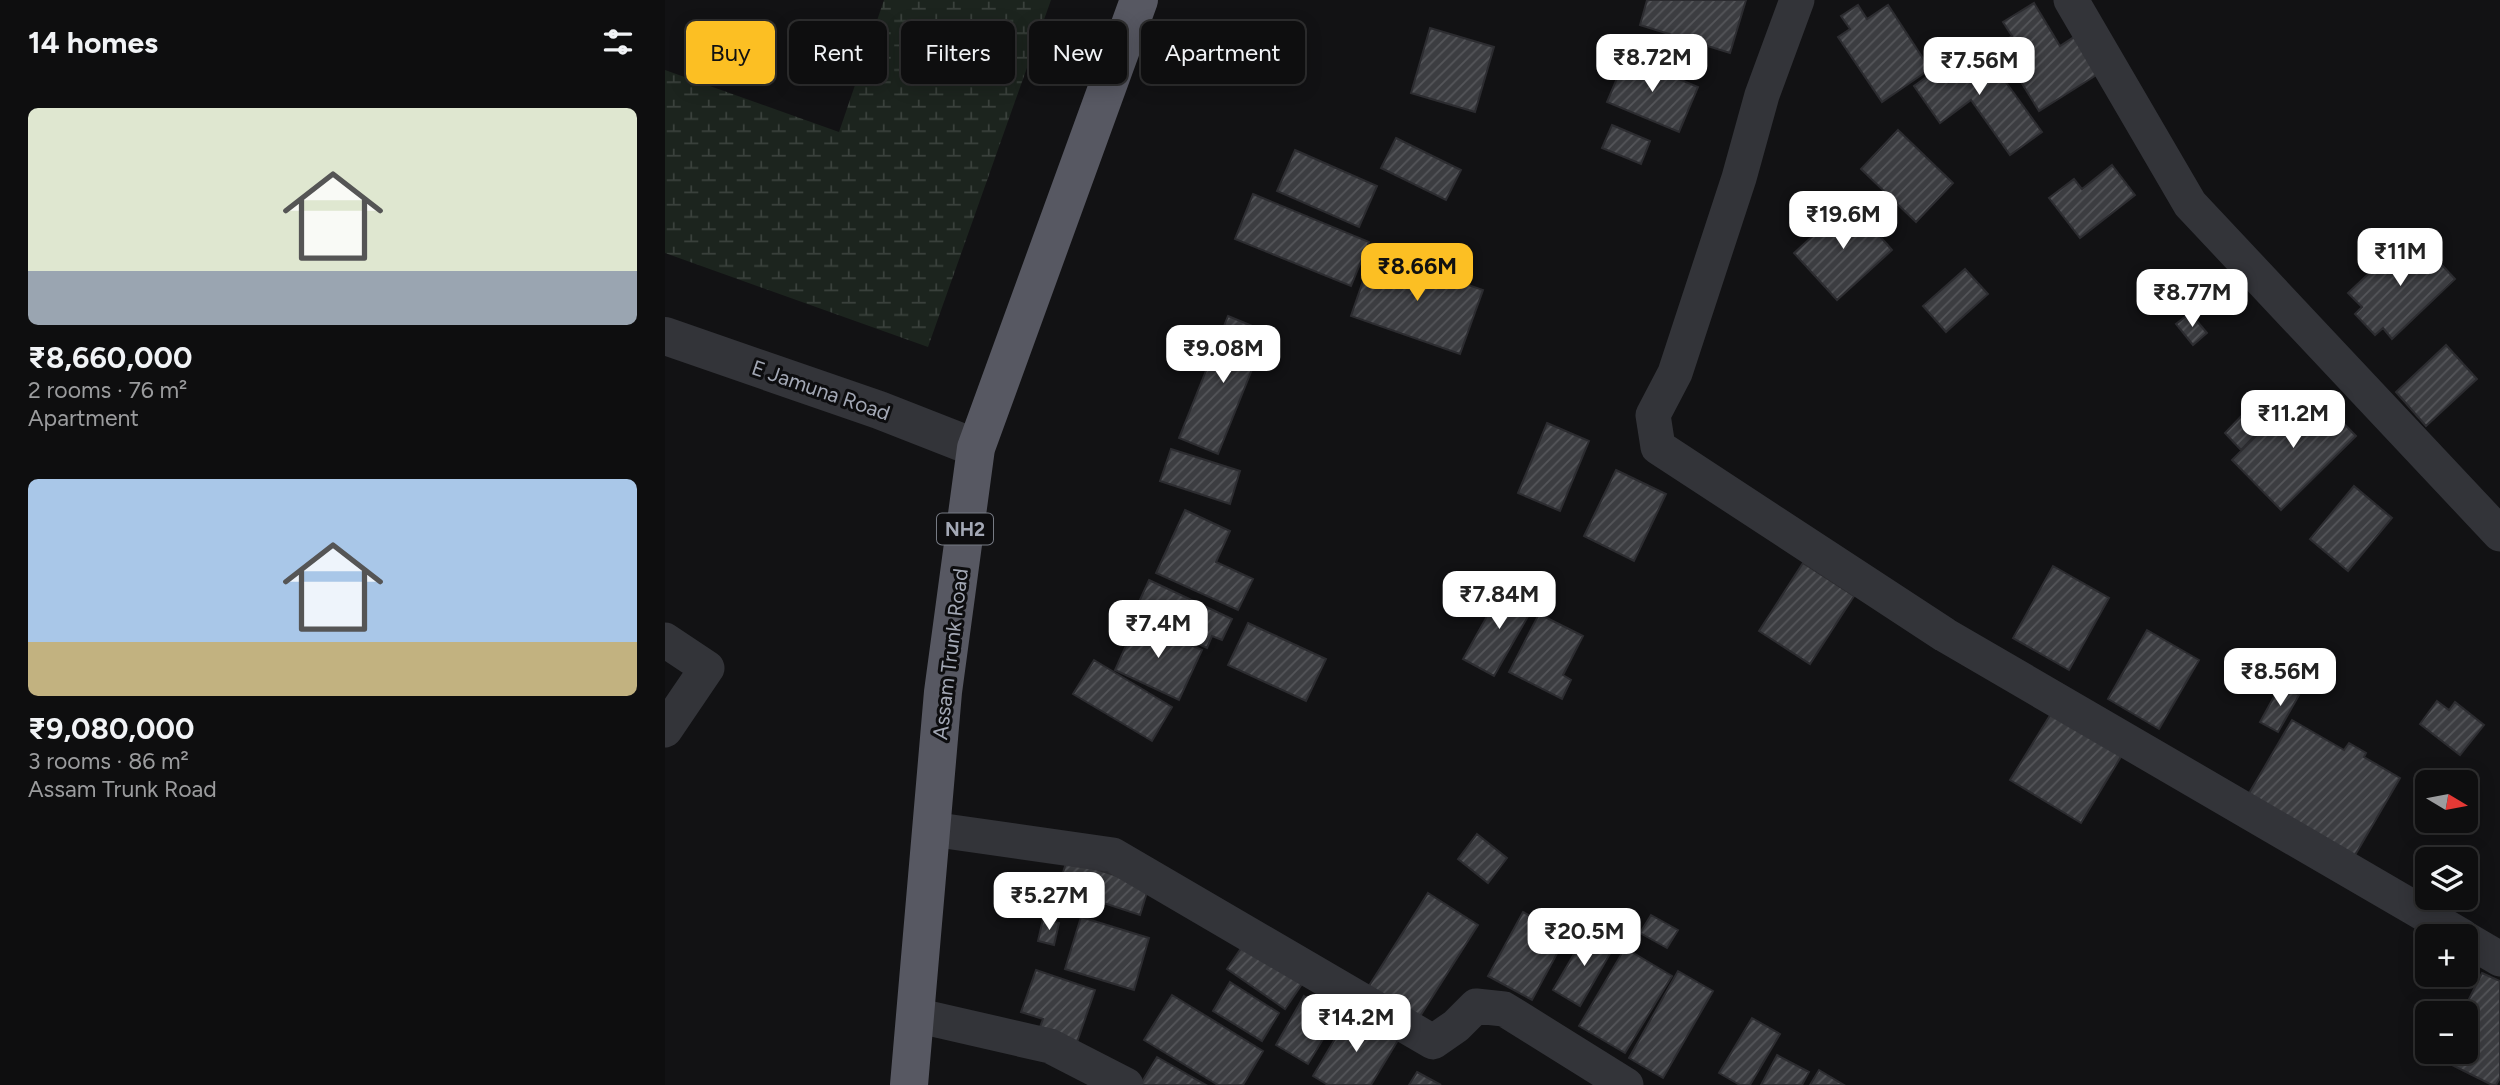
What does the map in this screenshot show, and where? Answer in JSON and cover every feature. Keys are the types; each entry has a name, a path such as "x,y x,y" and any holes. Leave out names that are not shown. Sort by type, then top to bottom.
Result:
{"highway":[{"name":"Assam Trunk Road","path":"909,1085 943,692 976,447 1139,0"}],"street":[{"path":"1797,0 1762,95 1739,178 1675,373 1653,415 1658,447 1945,635 2442,924"},
{"path":"2071,0 2190,204 2500,534"},
{"name":"E Jamuna Road","path":"665,336 879,410 976,447"},
{"path":"665,640 707,668 665,730"},
{"path":"931,829 1113,855 1433,1042 1476,1006 1504,1009 1626,1085"},
{"path":"2478,945 2500,958"},
{"path":"915,1016 1050,1046 1126,1085"}],"green space":[{"path":"884,0 1051,0 1044,21 1029,21 1029,62 928,347 665,253 665,70 686,77 686,84 704,84 839,132 855,84 887,84 887,21 877,21"}],"building":[{"path":"1647,0 1746,0 1730,53 1640,25"},
{"path":"2034,3 2060,46 2074,37 2098,74 2039,111 1998,45 2012,36 2003,22"},
{"path":"1858,5 1867,19 1888,5 1930,69 1882,102 1838,37 1850,29 1841,16"},
{"path":"1430,28 1494,47 1475,112 1411,93"},
{"path":"1976,41 2042,132 2010,155 1971,100 1940,123 1914,86"},
{"path":"1626,57 1698,87 1679,132 1607,102"},
{"path":"1612,125 1650,141 1641,164 1602,148"},
{"path":"1898,130 1953,183 1916,222 1861,169"},
{"path":"1396,138 1461,170 1446,200 1381,168"},
{"path":"1295,150 1377,186 1359,227 1277,191"},
{"path":"2112,165 2135,195 2080,238 2049,198 2074,179 2082,189"},
{"path":"1253,194 1369,242 1351,286 1235,239"},
{"path":"1850,202 1892,250 1837,300 1794,253"},
{"path":"2412,233 2455,279 2392,339 2383,328 2375,335 2355,314 2362,307 2348,293"},
{"path":"1373,252 1483,290 1460,354 1351,316"},
{"path":"1965,269 1988,294 1946,332 1923,306"},
{"path":"2190,313 2207,333 2193,345 2176,324"},
{"path":"1228,316 1267,332 1218,454 1179,438"},
{"path":"2446,345 2477,379 2426,426 2396,392"},
{"path":"2296,396 2312,413 2323,402 2356,436 2281,510 2232,460"},
{"path":"2251,406 2267,423 2241,450 2225,433"},
{"path":"1547,423 1589,441 1560,511 1518,493"},
{"path":"1171,449 1240,471 1230,504 1160,481"},
{"path":"1616,470 1666,494 1634,561 1584,536"},
{"path":"2354,486 2392,518 2348,571 2310,539"},
{"path":"1185,510 1230,531 1216,562 1253,579 1238,610 1156,573"},
{"path":"1803,563 1854,596 1810,664 1759,631"},
{"path":"2053,566 2109,598 2069,670 2013,638"},
{"path":"1149,580 1232,619 1222,640 1212,636 1207,648 1133,615"},
{"path":"1504,586 1535,604 1494,676 1463,659"},
{"path":"1539,614 1583,636 1563,675 1571,680 1562,699 1509,672"},
{"path":"1137,621 1202,650 1179,700 1115,670"},
{"path":"1248,623 1326,659 1306,701 1228,665"},
{"path":"2147,630 2199,660 2159,729 2108,699"},
{"path":"1094,660 1172,707 1152,741 1073,694"},
{"path":"2281,684 2299,695 2278,732 2260,722"},
{"path":"2437,701 2449,710 2455,702 2484,725 2460,755 2420,724"},
{"path":"2052,712 2122,755 2081,823 2010,780"},
{"path":"2292,720 2344,750 2349,743 2366,753 2364,757 2400,778 2354,857 2248,795"},
{"path":"1477,834 1507,858 1488,883 1458,859"},
{"path":"1067,860 1149,886 1140,915 1058,888"},
{"path":"1428,893 1478,925 1417,1021 1367,989"},
{"path":"1523,912 1567,935 1532,1000 1488,976"},
{"path":"1651,915 1678,930 1667,948 1640,933"},
{"path":"1081,917 1149,938 1134,990 1065,969"},
{"path":"1043,919 1059,923 1054,945 1038,941"},
{"path":"1588,930 1615,945 1580,1006 1553,990"},
{"path":"1246,941 1304,981 1285,1009 1227,969"},
{"path":"1625,948 1672,976 1625,1053 1579,1026"},
{"path":"1036,970 1095,990 1075,1048 1037,1035 1043,1019 1021,1012"},
{"path":"1678,971 1713,991 1663,1078 1629,1058"},
{"path":"2482,973 2500,981 2500,1078 2496,1085 2450,1064 2478,1064 2478,1001 2468,1001 2475,987 2478,987"},
{"path":"1230,982 1279,1013 1262,1041 1213,1011"},
{"path":"1172,995 1263,1051 1243,1085 1218,1085 1144,1040"},
{"path":"1304,996 1337,1016 1308,1064 1276,1045"},
{"path":"1351,1012 1398,1040 1371,1085 1328,1085 1313,1076"},
{"path":"1752,1018 1780,1034 1750,1085 1740,1085 1719,1073"},
{"path":"1777,1055 1809,1072 1802,1085 1761,1085"},
{"path":"1157,1057 1206,1085 1140,1085"},
{"path":"1819,1070 1844,1085 1810,1085"},
{"path":"1417,1072 1441,1085 1409,1085"}]}
